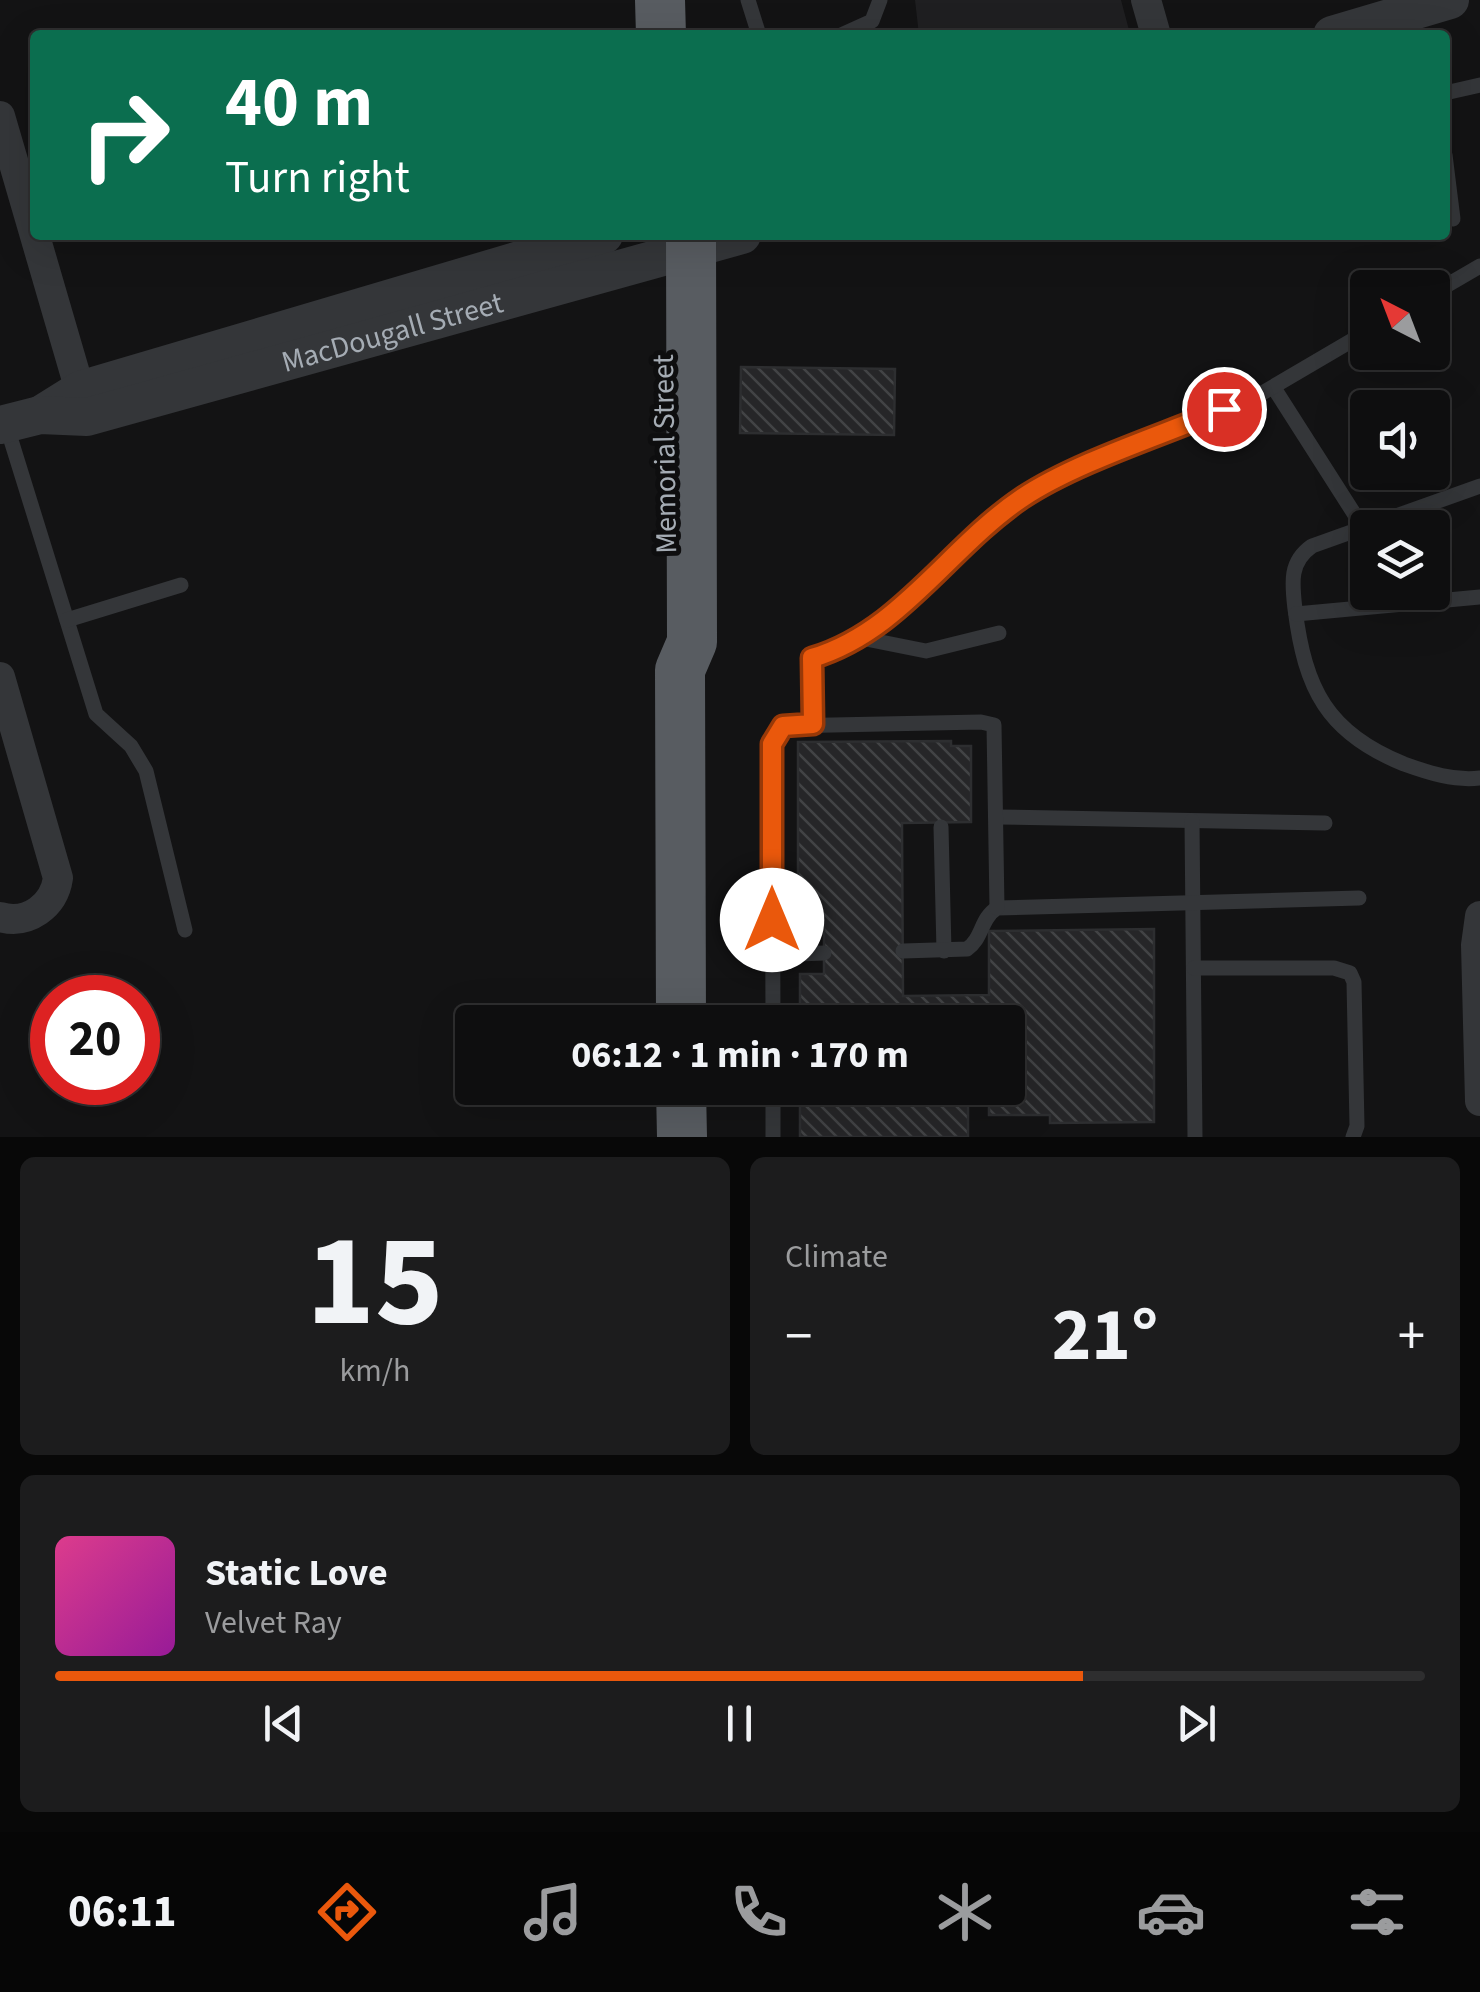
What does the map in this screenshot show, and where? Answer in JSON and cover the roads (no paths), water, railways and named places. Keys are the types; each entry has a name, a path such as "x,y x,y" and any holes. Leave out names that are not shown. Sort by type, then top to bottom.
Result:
{"highway":[{"path":"660,0 661,30"},
{"path":"690,0 690,30"},
{"name":"Memorial Street","path":"677,244 692,642 680,670 681,1005"},
{"path":"682,1105 682,1137"}],"street":[{"path":"1146,0 1155,30"},
{"path":"1352,30 1434,9"},
{"path":"0,116 30,219"},
{"path":"36,240 84,404"},
{"name":"MacDougall Street","path":"84,404 589,240"},
{"name":"MacDougall Street","path":"15,422 677,244 706,240"},
{"path":"0,677 58,878 52,899 34,914 10,920 0,917"},
{"path":"1480,916 1480,1102"}],"lane":[{"path":"748,0 757,30"},
{"path":"852,30 872,21 880,0"},
{"path":"1450,91 1480,85"},
{"path":"1450,196 1453,220"},
{"path":"1450,284 1480,266"},
{"path":"813,724 812,658 861,638 1035,490 1274,388 1350,343"},
{"path":"1274,388 1352,510"},
{"path":"15,422 67,620 99,722 131,746 146,771 185,930"},
{"path":"1409,510 1480,486"},
{"path":"1350,531 1312,546 1297,560 1292,578 1296,614 1318,695 1327,712 1354,740 1436,776 1480,778"},
{"path":"67,620 181,585"},
{"path":"1296,614 1480,597"},
{"path":"861,638 916,651 999,632"},
{"path":"773,1005 772,744 783,726 992,724 996,732 997,908"},
{"path":"998,817 1326,824"},
{"path":"1192,821 1195,1137"},
{"path":"941,827 944,952"},
{"path":"903,951 944,952 972,946 983,920 997,908 1358,898"},
{"path":"772,955 824,954"},
{"path":"1194,968 1334,968 1350,973 1357,1126 1353,1137"},
{"path":"773,1105 773,1137"}]}
